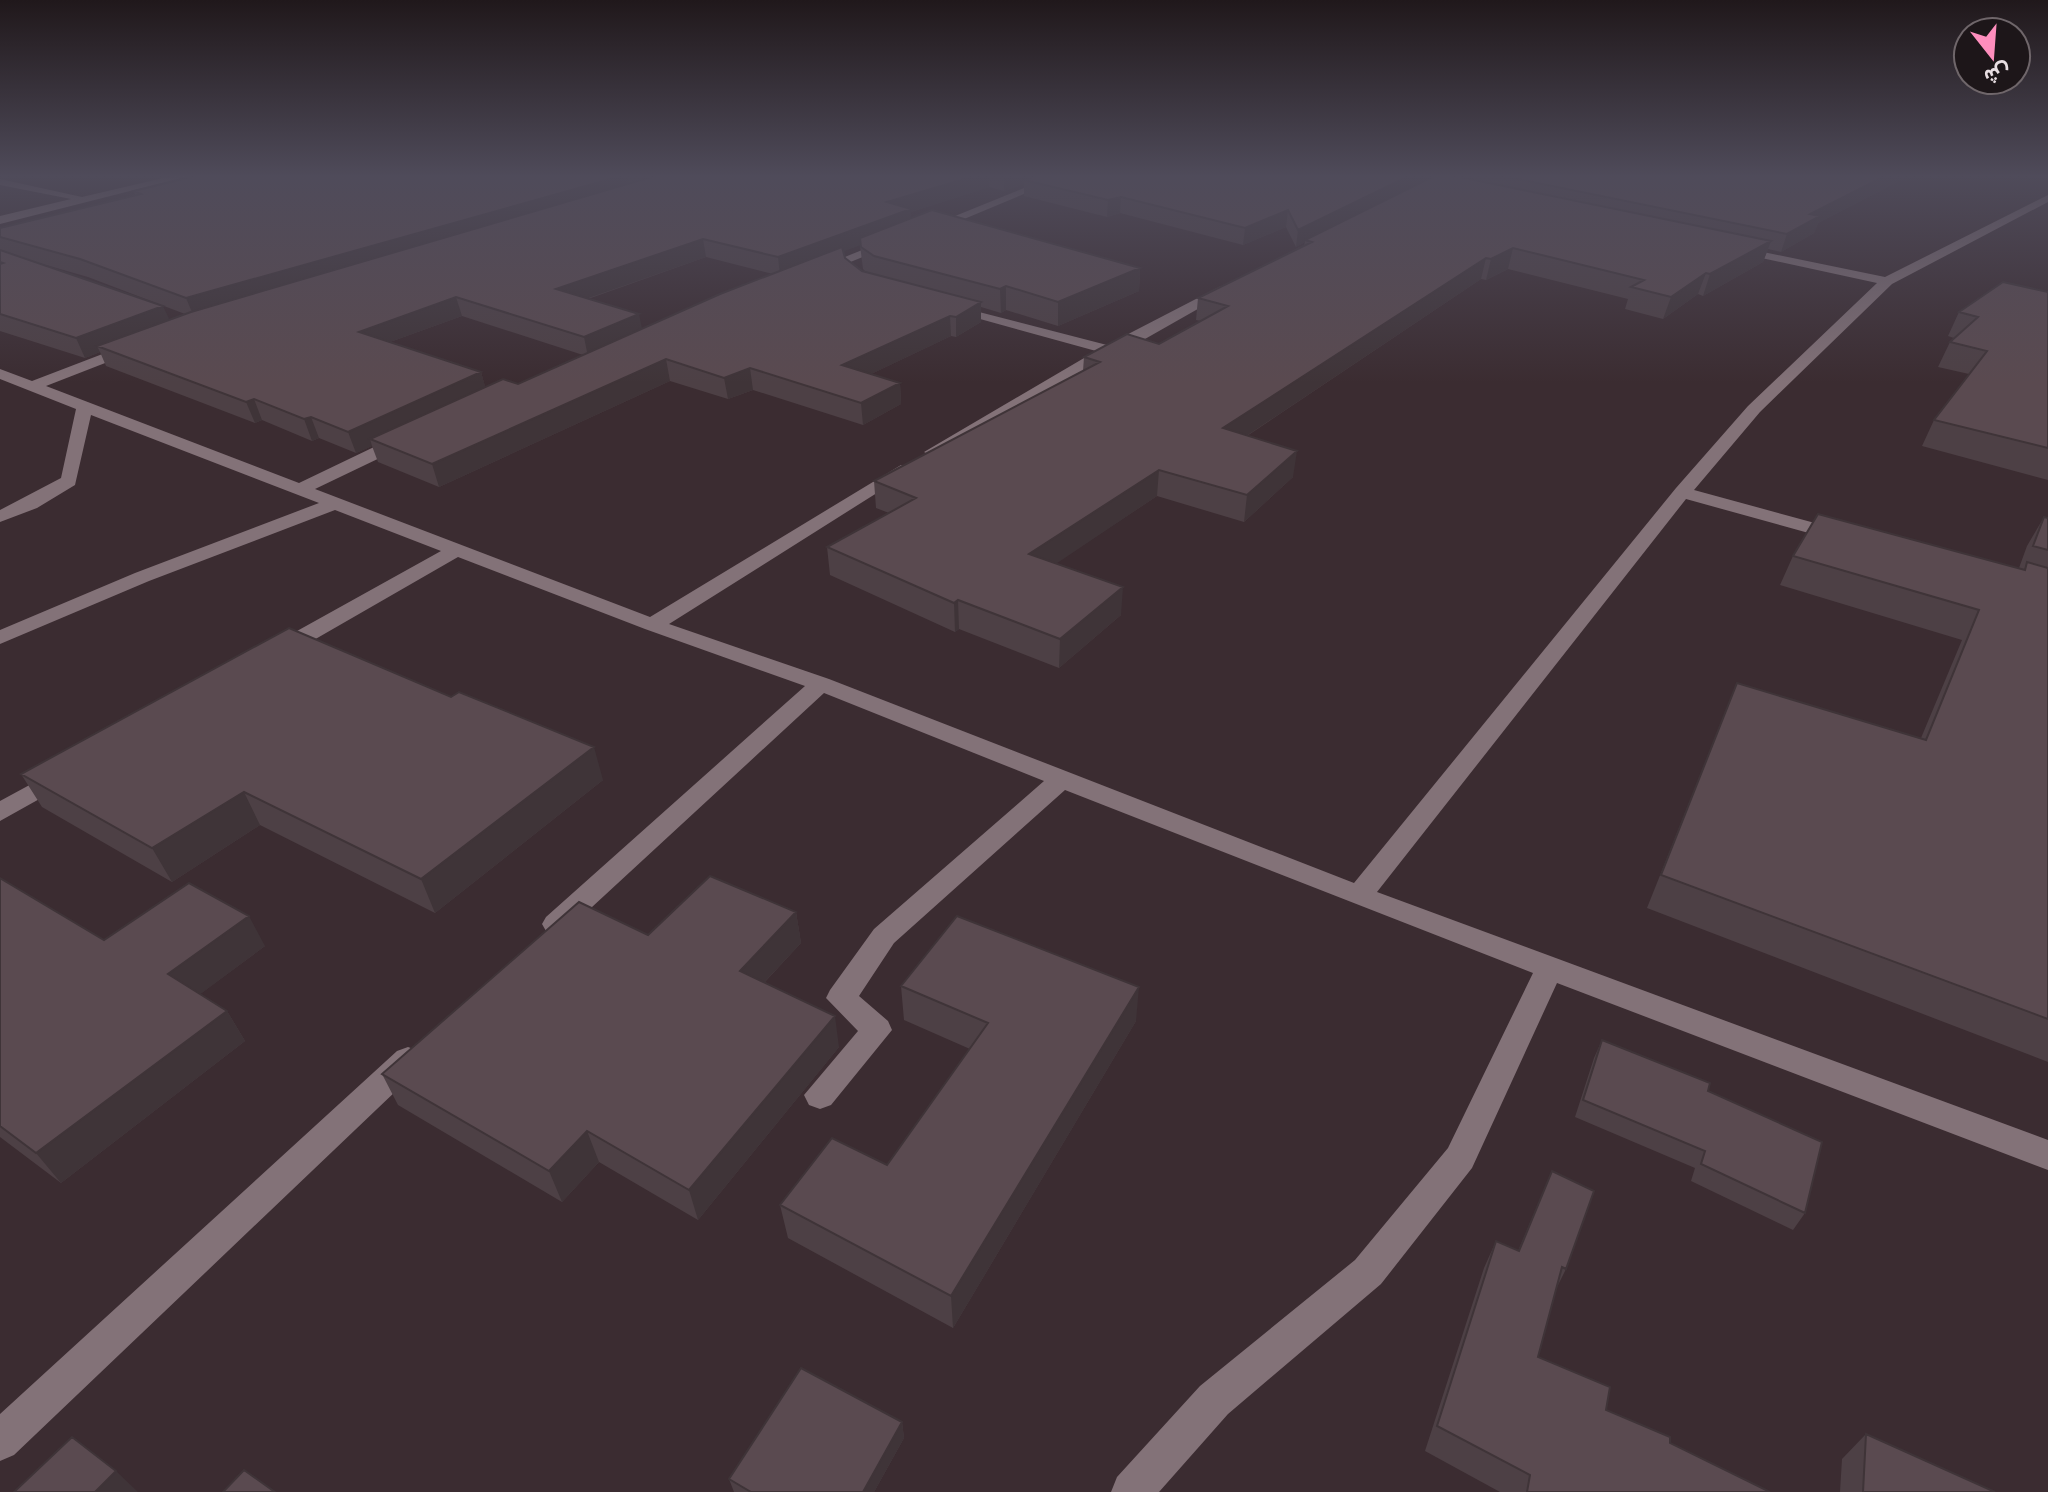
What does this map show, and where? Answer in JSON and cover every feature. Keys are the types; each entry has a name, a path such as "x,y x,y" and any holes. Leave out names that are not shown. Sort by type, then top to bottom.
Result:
{"street":[{"path":"797,278 853,265 899,245"},
{"path":"1718,245 1887,281"},
{"path":"1359,896 1682,492 1754,409 1887,281 1958,245"},
{"path":"652,625 833,509 1109,350 1245,279"},
{"path":"929,300 1109,350"},
{"path":"33,386 149,342"},
{"path":"0,374 652,625 821,684 1359,896 2048,1155"},
{"path":"0,516 31,504 69,481 84,407"},
{"path":"298,490 422,431"},
{"path":"1682,492 1865,542"},
{"path":"0,638 142,577 333,504"},
{"path":"255,665 457,550"},
{"path":"535,943 821,684"},
{"path":"0,812 80,765"},
{"path":"820,1095 877,1030 841,998 884,936 1062,779"},
{"path":"1132,1492 1214,1400 1368,1272 1460,1158 1550,967"},
{"path":"0,1441 430,1040"}],"building":[{"path":"28,245 376,245 186,298 80,259"},
{"path":"421,245 686,245 556,289 639,314 584,337 456,297 359,332 481,372 348,432 254,399 246,402 97,346 191,312"},
{"path":"726,245 812,245 778,257"},
{"path":"1056,245 1140,268 1058,302 1006,286 1000,289 874,256 861,247"},
{"path":"1307,245 1764,245 1710,274 1706,273 1671,297 1631,287 1644,280 1513,248 1491,259 1486,258 1223,428 1297,451 1247,495 1159,470 1029,554 1123,587 1060,639 958,600 954,603 827,547 916,498 874,481 1100,362 1084,357 1127,334 1159,344 1228,306 1198,298"},
{"path":"842,247 845,258 862,271 981,302 956,317 950,316 842,365 900,383 861,403 750,368 724,378 666,359 432,464 370,439 503,379 518,384 720,294"},
{"path":"0,250 163,306 76,338 0,314 0,264 3,263 0,262"},
{"path":"2003,282 2048,292 2048,448 1934,420 1987,351 1950,342 1978,317 1959,312"},
{"path":"1818,514 2025,570 2027,562 2048,568 2048,1019 1661,875 1737,683 1926,740 1979,610 1793,556"},
{"path":"2044,517 2048,518 2048,550 2033,546"},
{"path":"289,628 451,697 459,692 594,747 421,879 244,792 152,848 21,774"},
{"path":"710,876 796,912 740,971 835,1016 689,1190 587,1131 549,1171 382,1074 579,902 648,935"},
{"path":"0,878 104,940 189,883 249,916 168,974 227,1011 36,1153 0,1126"},
{"path":"957,916 1139,987 951,1296 780,1205 832,1138 887,1165 988,1023 901,986"},
{"path":"1602,1040 1710,1083 1708,1091 1822,1142 1805,1213 1701,1164 1705,1151 1583,1100"},
{"path":"1552,1171 1594,1191 1566,1269 1562,1267 1538,1357 1610,1387 1606,1410 1670,1437 1670,1443 1770,1492 1527,1492 1530,1475 1437,1426 1496,1241 1519,1251"},
{"path":"801,1368 902,1422 863,1492 751,1492 729,1479"},
{"path":"1866,1434 1995,1492 1863,1492"},
{"path":"72,1437 116,1471 95,1492 14,1492"},
{"path":"244,1470 275,1492 223,1492"}]}
